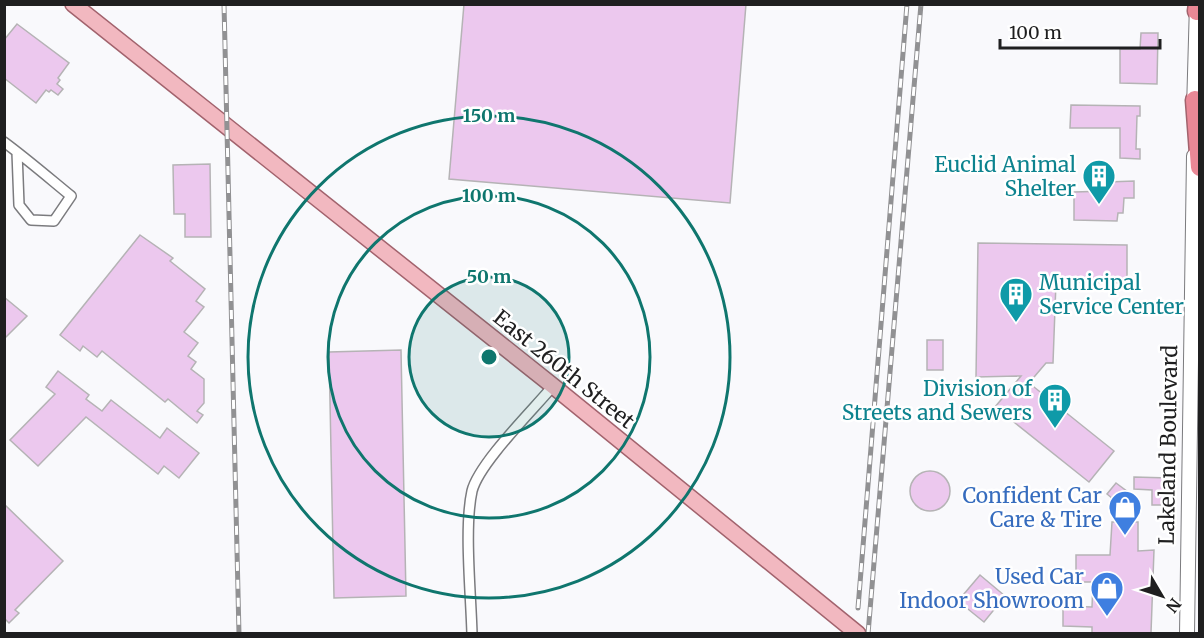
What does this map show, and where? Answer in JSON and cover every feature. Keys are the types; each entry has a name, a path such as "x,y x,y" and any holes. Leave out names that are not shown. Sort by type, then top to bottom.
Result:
{"highway":[{"path":"1195,100 1200,167"}],"main road":[{"name":"East 260th Street","path":"73,4 553,386 858,633"}],"street":[{"name":"Lakeland Boulevard","path":"1187,633 1197,7"},
{"path":"4,142 17,152 71,196 54,220 32,220 19,205 17,152"},
{"path":"472,633 470,514 473,489 488,464 553,386"}],"building":[{"path":"464,4 746,4 730,203 449,179"},
{"path":"17,24 69,63 58,78 60,80 57,84 63,89 58,95 51,90 49,92 46,90 36,103 4,78 4,40"},
{"path":"1141,33 1158,33 1157,84 1120,83 1120,49 1140,49"},
{"path":"1071,105 1140,106 1140,116 1137,116 1136,149 1140,149 1140,159 1120,158 1120,128 1070,128"},
{"path":"210,164 211,237 185,237 185,214 174,214 173,165"},
{"name":"Euclid Animal Shelter","path":"1134,181 1134,198 1124,198 1123,213 1118,213 1117,221 1074,220 1074,192 1108,191 1108,182"},
{"path":"140,235 173,258 170,261 205,289 196,301 204,307 184,332 198,343 188,356 196,362 191,369 204,379 204,403 197,411 203,415 197,423 168,399 165,402 102,351 97,357 83,346 80,351 60,335"},
{"name":"Municipal Service Center","path":"978,243 1127,245 1127,283 1056,282 1053,363 1046,363 1029,383 1114,451 1089,482 995,407 1021,376 976,377"},
{"path":"4,297 27,316 4,339"},
{"path":"927,340 943,340 943,370 927,370"},
{"path":"401,350 406,596 334,598 329,352"},
{"path":"58,371 89,395 86,399 102,411 111,400 160,438 167,428 199,453 179,478 164,466 158,474 86,417 38,466 10,440 55,394 46,387"},
{"path":"930,471 938,472 944,477 949,483 949,499 944,505 938,510 930,511 922,510 916,505 911,499 910,491 911,483 916,477 922,472"},
{"path":"1134,477 1169,478 1168,505 1152,505 1152,490 1134,489"},
{"path":"1116,483 1128,492 1119,504 1107,494"},
{"path":"4,504 63,561 15,610 19,613 9,623 4,618"},
{"path":"1112,522 1138,522 1138,551 1154,550 1151,633 1092,633 1092,627 1063,626 1063,606 1092,607 1093,582 1076,582 1076,555 1110,555"},
{"path":"980,575 1005,596 984,622 958,601"}],"railway":[{"path":"224,4 239,634"},
{"path":"858,608 907,4"},
{"path":"868,634 921,4"}],"place":[{"name":"Euclid Animal Shelter","path":"1099,205"},
{"name":"Municipal Service Center","path":"1016,323"},
{"name":"Division of Streets and Sewers","path":"1055,429"},
{"name":"Confident Car Care & Tire","path":"1125,536"},
{"name":"Used Car Indoor Showroom","path":"1107,617"}]}
